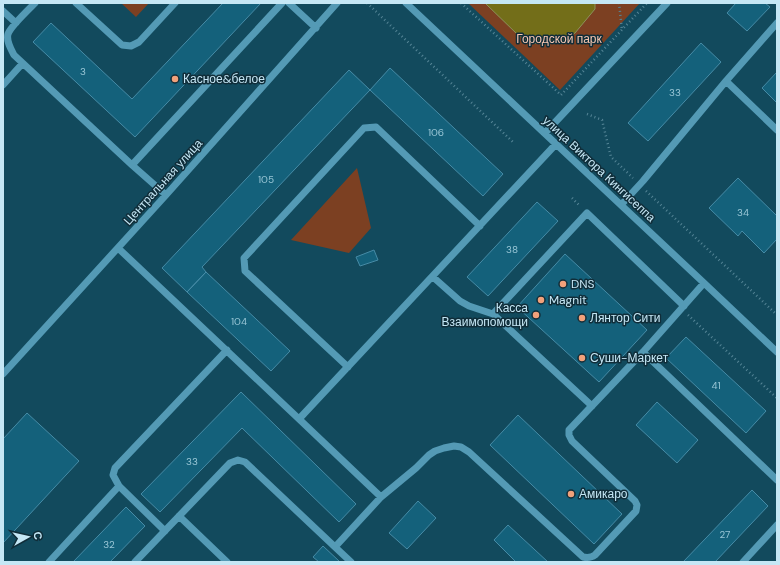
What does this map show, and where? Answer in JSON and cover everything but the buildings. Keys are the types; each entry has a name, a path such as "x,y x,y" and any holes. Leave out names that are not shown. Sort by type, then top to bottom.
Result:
{"street":[{"path":"34,3 8,34 9,44 14,55 22,64 166,195"},
{"path":"76,3 122,45 131,46 139,42 175,3"},
{"path":"132,165 282,3"},
{"path":"289,3 316,28"},
{"name":"Центральная улица","path":"3,374 166,195 337,3"},
{"name":"улица Виктора Кингисеппа","path":"406,3 777,352"},
{"path":"545,133 667,3"},
{"path":"3,11 16,23"},
{"path":"621,205 640,185 726,81 777,24"},
{"path":"3,85 22,64"},
{"path":"726,81 777,130"},
{"path":"348,367 245,271 244,258 364,128 376,127 480,226"},
{"path":"299,419 556,144"},
{"path":"493,314 587,213 684,306"},
{"path":"118,248 381,497"},
{"path":"433,276 460,301 469,306 493,314 592,406"},
{"path":"335,547 381,497 416,468 429,455 435,451 454,446 461,447 468,452 583,557 587,558 595,555 636,511 637,505 635,501 572,441 569,435 569,430 704,283"},
{"path":"165,531 120,486 113,476 115,468 227,350"},
{"path":"642,352 777,480"},
{"path":"135,562 230,463 238,460 245,462 351,562"},
{"path":"49,562 120,486"},
{"path":"179,516 227,562"},
{"path":"743,562 777,525"}],"path":[{"path":"367,3 514,143"},
{"path":"461,3 561,95 647,3"},
{"path":"619,3 622,30"},
{"path":"587,114 602,120 611,156 777,314"},
{"path":"684,306 689,316 777,398"}],"green space":[{"path":"121,3 149,3 136,17"},
{"name":"Городской парк","path":"468,3 640,3 560,90"},
{"path":"357,168 371,228 349,253 291,240"}],"shaded area":[{"path":"485,3 595,3 595,9 575,33 561,42 546,44 532,43 518,35"}],"place":[{"name":"Касное&белое","path":"175,79"},
{"name":"DNS","path":"563,284"},
{"name":"Magnit","path":"541,300"},
{"name":"Касса Взаимопомощи","path":"536,315"},
{"name":"Лянтор Сити","path":"582,318"},
{"name":"Суши-Маркет","path":"582,358"},
{"name":"Амикаро","path":"571,494"}]}
